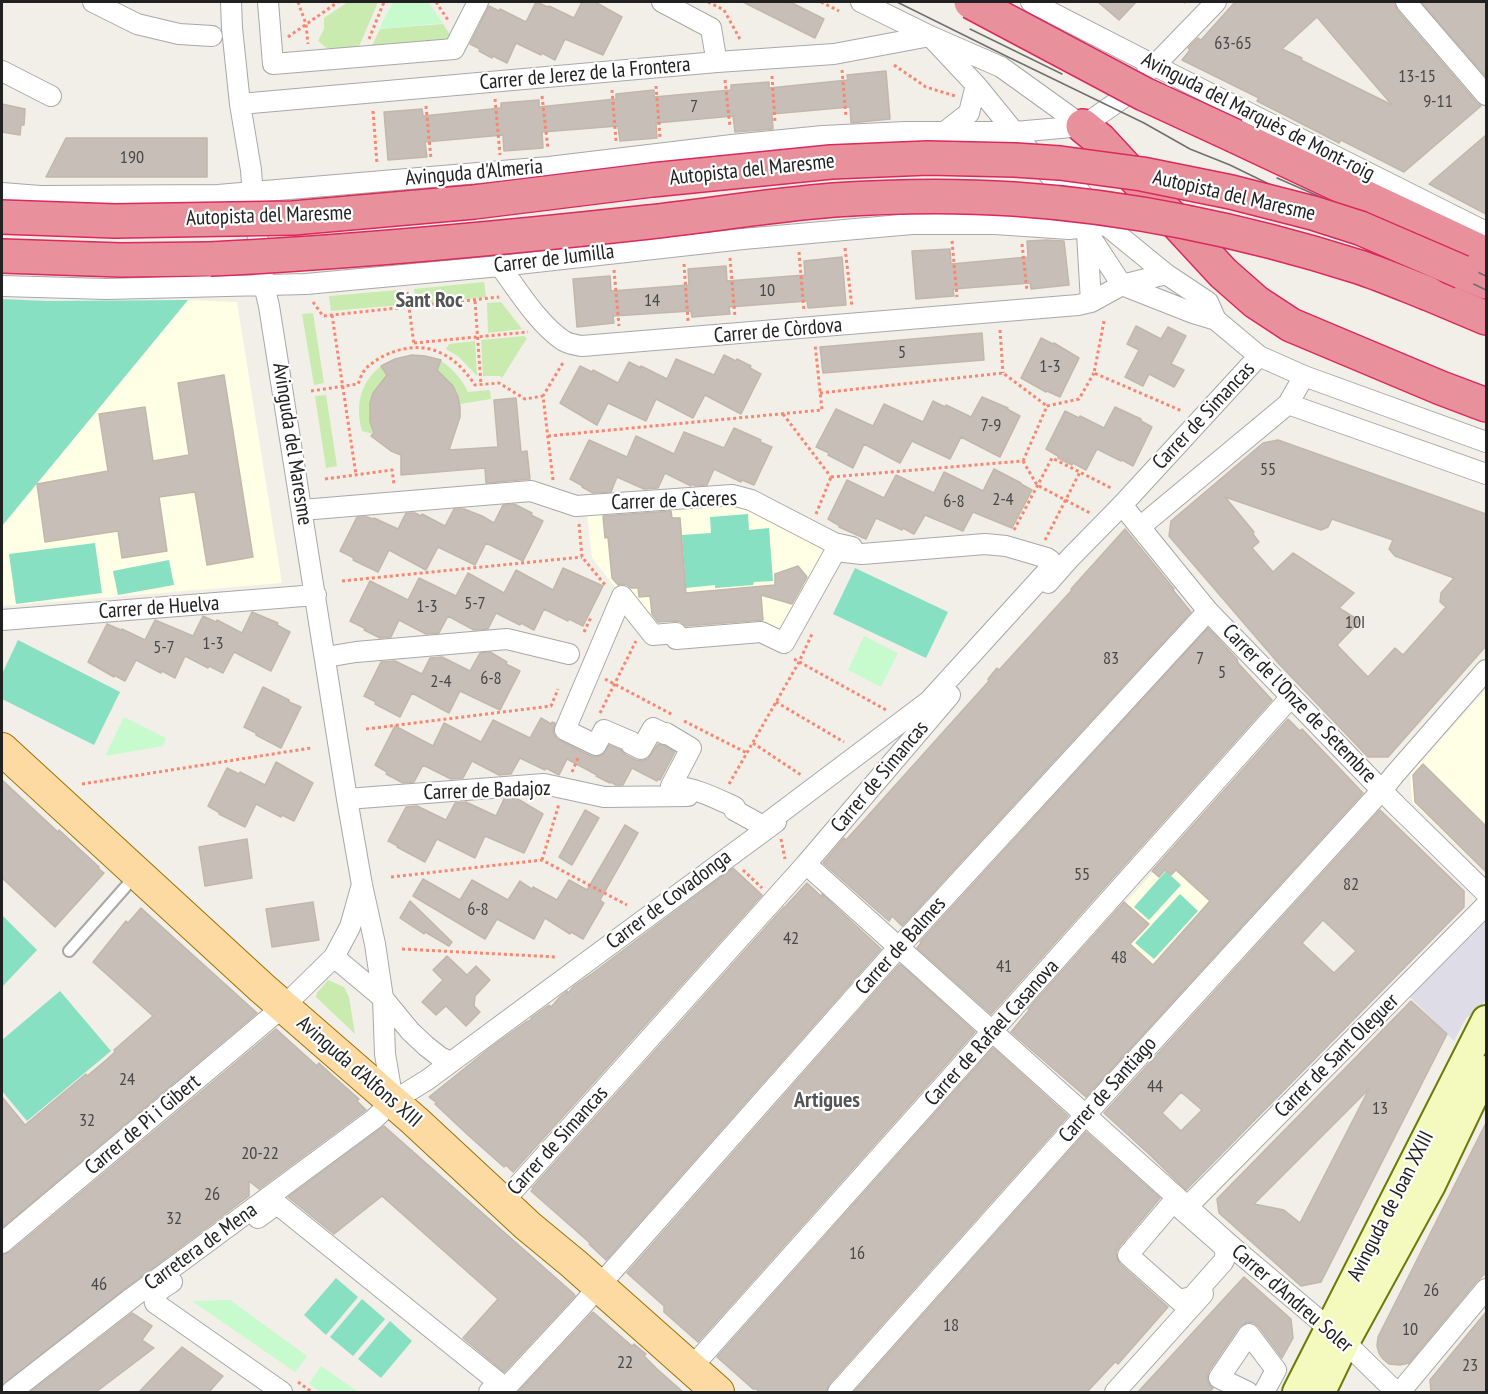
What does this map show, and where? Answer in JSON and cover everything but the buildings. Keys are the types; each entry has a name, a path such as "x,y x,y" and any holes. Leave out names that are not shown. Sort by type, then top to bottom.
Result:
{"highway":[{"path":"971,2 1144,94 1486,254"},
{"path":"1083,126 1100,140 1223,273 1256,302 1291,325 1486,405"},
{"name":"Autopista del Maresme","path":"2,217 115,221 293,218 474,202 652,180 831,162 928,158 1015,160 1060,163 1142,174 1271,202 1360,228 1486,282"},
{"name":"Autopista del Maresme","path":"2,256 122,260 299,255 476,240 831,201 920,196 1011,198 1085,205 1156,216 1258,237 1362,268 1486,318"}],"main road":[{"name":"Avinguda d'Alfons XIII","path":"4,757 393,1101 528,1226 718,1392"}],"street":[{"path":"93,2 137,24 179,34 212,36"},
{"name":"Avinguda del Maresme","path":"231,2 240,104 254,192 254,209 264,285 303,510 347,799 375,944 383,998 385,1054 393,1101"},
{"path":"268,2 273,64 454,49 478,2"},
{"path":"662,2 711,28 715,52"},
{"path":"861,2 1001,67 1083,126 1126,95"},
{"name":"Avinguda del Marquès de Mont-roig","path":"1031,2 1149,71 1486,232"},
{"path":"1149,71 1216,2"},
{"path":"1406,2 1486,95"},
{"path":"930,36 976,85 1052,177 1122,285 1216,320 1259,356 1304,376 1486,442"},
{"name":"Carrer de Jerez de la Frontera","path":"240,104 717,62 834,54 930,36"},
{"path":"2,71 51,96"},
{"path":"946,131 969,113 976,85"},
{"name":"Avinguda d'Almeria","path":"2,193 40,196 219,195 537,168 823,136 946,131 1015,132 1083,126"},
{"path":"1015,132 1045,148 1106,225 1166,274 1208,302 1216,320"},
{"name":"Carrer de Jumilla","path":"2,286 106,289 306,284 500,266 667,246 912,224 995,224 1069,229 1086,229 1106,225"},
{"path":"1086,229 1091,302"},
{"name":"Carrer de Còrdova","path":"500,266 552,332 566,342 582,346 1077,305 1091,302 1122,285 1166,274"},
{"name":"Carrer de Simancas","path":"503,1202 806,864 1070,558 1118,497 1259,356"},
{"path":"1140,527 1288,404 1304,376"},
{"path":"1288,404 1486,474"},
{"name":"Carrer de Càceres","path":"303,510 531,491 576,506 732,495 751,500 834,543 848,546 995,537 1070,558"},
{"name":"Carrer de l'Onze de Setembre","path":"1118,497 1208,611 1486,893"},
{"path":"991,544 1047,558 1051,564 1051,567 930,701 763,826 734,810 735,807 699,791 671,786 691,748 666,733 653,728 641,749 631,744 632,742 604,730 596,746 565,730 619,603 622,596 653,635 676,633 676,639 761,632 784,643 836,550 862,554 991,544"},
{"name":"Carrer de Huelva","path":"2,620 316,595"},
{"name":"Carrer de Balmes","path":"502,1392 582,1307 898,948 1208,611"},
{"path":"326,657 356,652 507,639 569,654"},
{"name":"Carrer de Santiago","path":"838,1392 1085,1115 1382,790 1486,670"},
{"name":"Carrer de Rafael Casanova","path":"691,1368 1292,697"},
{"name":"Carrer de Covadonga","path":"393,1101 421,1084 770,829 811,795 946,700"},
{"path":"738,869 729,863 770,829 881,749 892,746 896,756 767,899 761,891"},
{"name":"Carrer de Badajoz","path":"347,799 544,784 604,797 687,795 748,824 770,829"},
{"name":"Carrer d'Andreu Soler","path":"806,864 1240,1255 1337,1336 1398,1392"},
{"name":"Avinguda del Maresme","path":"284,1006 334,957 350,927 362,885"},
{"name":"Carrer de Sant Oleguer","path":"1187,1207 1486,904"},
{"path":"334,957 383,998 410,1031 440,1057 451,1062"},
{"name":"Carrer de Pi i Gibert","path":"2,1243 284,1006"},
{"name":"Avinguda de Joan XXIII","path":"1321,1392 1337,1336 1343,1301 1486,1020"},
{"name":"Avinguda de Joan XXIII","path":"1297,1392 1337,1336 1431,1185 1486,1070"},
{"name":"Carretera de Mena","path":"11,1392 133,1297 374,1119 393,1101"},
{"path":"1173,1202 1222,1245 1225,1255 1223,1262 1192,1298 1180,1301 1128,1255 1173,1202"},
{"path":"282,1392 161,1308 153,1300 155,1295 277,1204 498,1382 489,1392"},
{"path":"1115,1392 1240,1255"},
{"path":"1398,1392 1486,1289"},
{"path":"133,1297 268,1392"},
{"path":"1248,1392 1219,1378 1249,1334 1276,1370 1264,1392"}],"lane":[{"path":"69,951 137,874"}],"path":[{"path":"298,2 306,24 309,61"},
{"path":"272,49 338,2"},
{"path":"362,57 384,2"},
{"path":"821,2 839,11"},
{"path":"894,65 926,87 961,98"},
{"path":"842,70 847,125"},
{"path":"772,76 776,130"},
{"path":"724,80 731,135"},
{"path":"656,86 660,141"},
{"path":"612,90 616,146"},
{"path":"542,95 548,152"},
{"path":"495,99 501,157"},
{"path":"426,105 431,164"},
{"path":"373,110 378,169"},
{"path":"952,239 958,299"},
{"path":"1022,239 1028,293"},
{"path":"845,246 852,309"},
{"path":"798,250 804,313"},
{"path":"730,257 735,319"},
{"path":"684,262 688,322"},
{"path":"614,269 619,328"},
{"path":"407,287 414,345"},
{"path":"308,296 323,316 501,297"},
{"path":"474,301 481,385"},
{"path":"332,315 356,475"},
{"path":"820,393 1003,373 1047,406 1079,399 1094,373 1104,321"},
{"path":"1000,329 1003,373"},
{"path":"311,392 358,384 365,370 372,363 397,350 414,345 528,332"},
{"path":"548,436 822,410 815,344"},
{"path":"414,345 442,353 466,372 475,385 499,383 525,399 543,396"},
{"path":"554,487 543,396 566,356"},
{"path":"1094,373 1182,411"},
{"path":"1023,461 1047,406"},
{"path":"783,414 831,477"},
{"path":"1013,532 1052,458 1080,472 1118,497"},
{"path":"831,477 1023,461"},
{"path":"1023,461 1037,485 1092,514"},
{"path":"325,479 392,470 395,489"},
{"path":"1044,541 1080,472"},
{"path":"814,520 831,477"},
{"path":"579,524 582,557 619,603"},
{"path":"342,581 582,557"},
{"path":"727,789 799,662 814,630"},
{"path":"570,777 637,640"},
{"path":"791,657 887,711"},
{"path":"604,679 747,753"},
{"path":"366,729 551,706 558,689"},
{"path":"776,702 844,742"},
{"path":"753,743 808,780"},
{"path":"82,784 311,748"},
{"path":"542,860 561,797"},
{"path":"770,829 789,874"},
{"path":"391,877 542,860 627,905"},
{"path":"738,869 761,891"},
{"path":"402,950 557,957"}],"shaded area":[{"path":"188,300 237,302 282,583 2,606 2,526"},
{"path":"724,504 741,505 835,551 784,642 653,635 592,558 587,514"},
{"path":"1486,689 1486,873 1412,802 1410,774"},
{"path":"1165,859 1210,901 1153,965 1144,957 1099,932"},
{"path":"1486,918 1486,998 1481,1008 1466,1018 1454,1041 1410,997"}],"green space":[{"path":"348,2 378,2 355,56 338,57 318,41 324,29 324,18"},
{"path":"393,2 428,2 443,23 379,29"},
{"path":"443,24 455,43 370,50 380,29"},
{"path":"484,282 486,297 416,304 414,289"},
{"path":"399,290 400,305 331,311 329,296"},
{"path":"2,299 188,300 2,526"},
{"path":"501,302 522,329 488,333 487,303"},
{"path":"313,313 324,383 314,385 302,314"},
{"path":"524,336 527,338 502,378 483,376 481,340"},
{"path":"475,341 477,376 459,357 446,349 449,344"},
{"path":"441,361 457,375 468,392 490,390 491,399 460,404 451,386 436,371"},
{"path":"381,366 388,375 377,388 371,402 370,417 373,434 362,431 359,403 368,380"},
{"path":"326,395 337,466 326,468 315,396"},
{"path":"748,514 749,530 769,528 773,581 754,582 753,585 686,588 682,535 711,533 710,517"},
{"path":"95,543 102,593 16,604 9,554"},
{"path":"169,560 174,585 118,595 113,571"},
{"path":"855,568 948,612 926,658 833,614"},
{"path":"864,636 898,653 881,687 848,670"},
{"path":"18,640 120,692 94,745 2,699 2,674"},
{"path":"124,717 166,738 163,746 105,756"},
{"path":"1166,871 1181,885 1149,920 1134,907"},
{"path":"1180,894 1198,911 1154,959 1135,943"},
{"path":"2,915 37,950 2,987"},
{"path":"328,980 344,987 349,997 355,1034 316,997"},
{"path":"60,991 111,1051 27,1121 2,1091 2,1040"},
{"path":"336,1278 358,1297 326,1335 304,1315"},
{"path":"362,1299 385,1319 353,1356 330,1337"},
{"path":"230,1300 307,1356 295,1372 192,1301"},
{"path":"390,1321 412,1341 381,1378 358,1359"},
{"path":"321,1366 358,1392 321,1392 309,1384"}],"tram line":[{"path":"897,2 1144,123 1190,149 1230,165 1486,290"},
{"path":"970,29 1062,74"},
{"path":"1277,178 1371,219 1423,247 1486,276"}],"district":[{"name":"Sant Roc","path":"429,301"},
{"name":"Artigues","path":"827,1101"}]}
